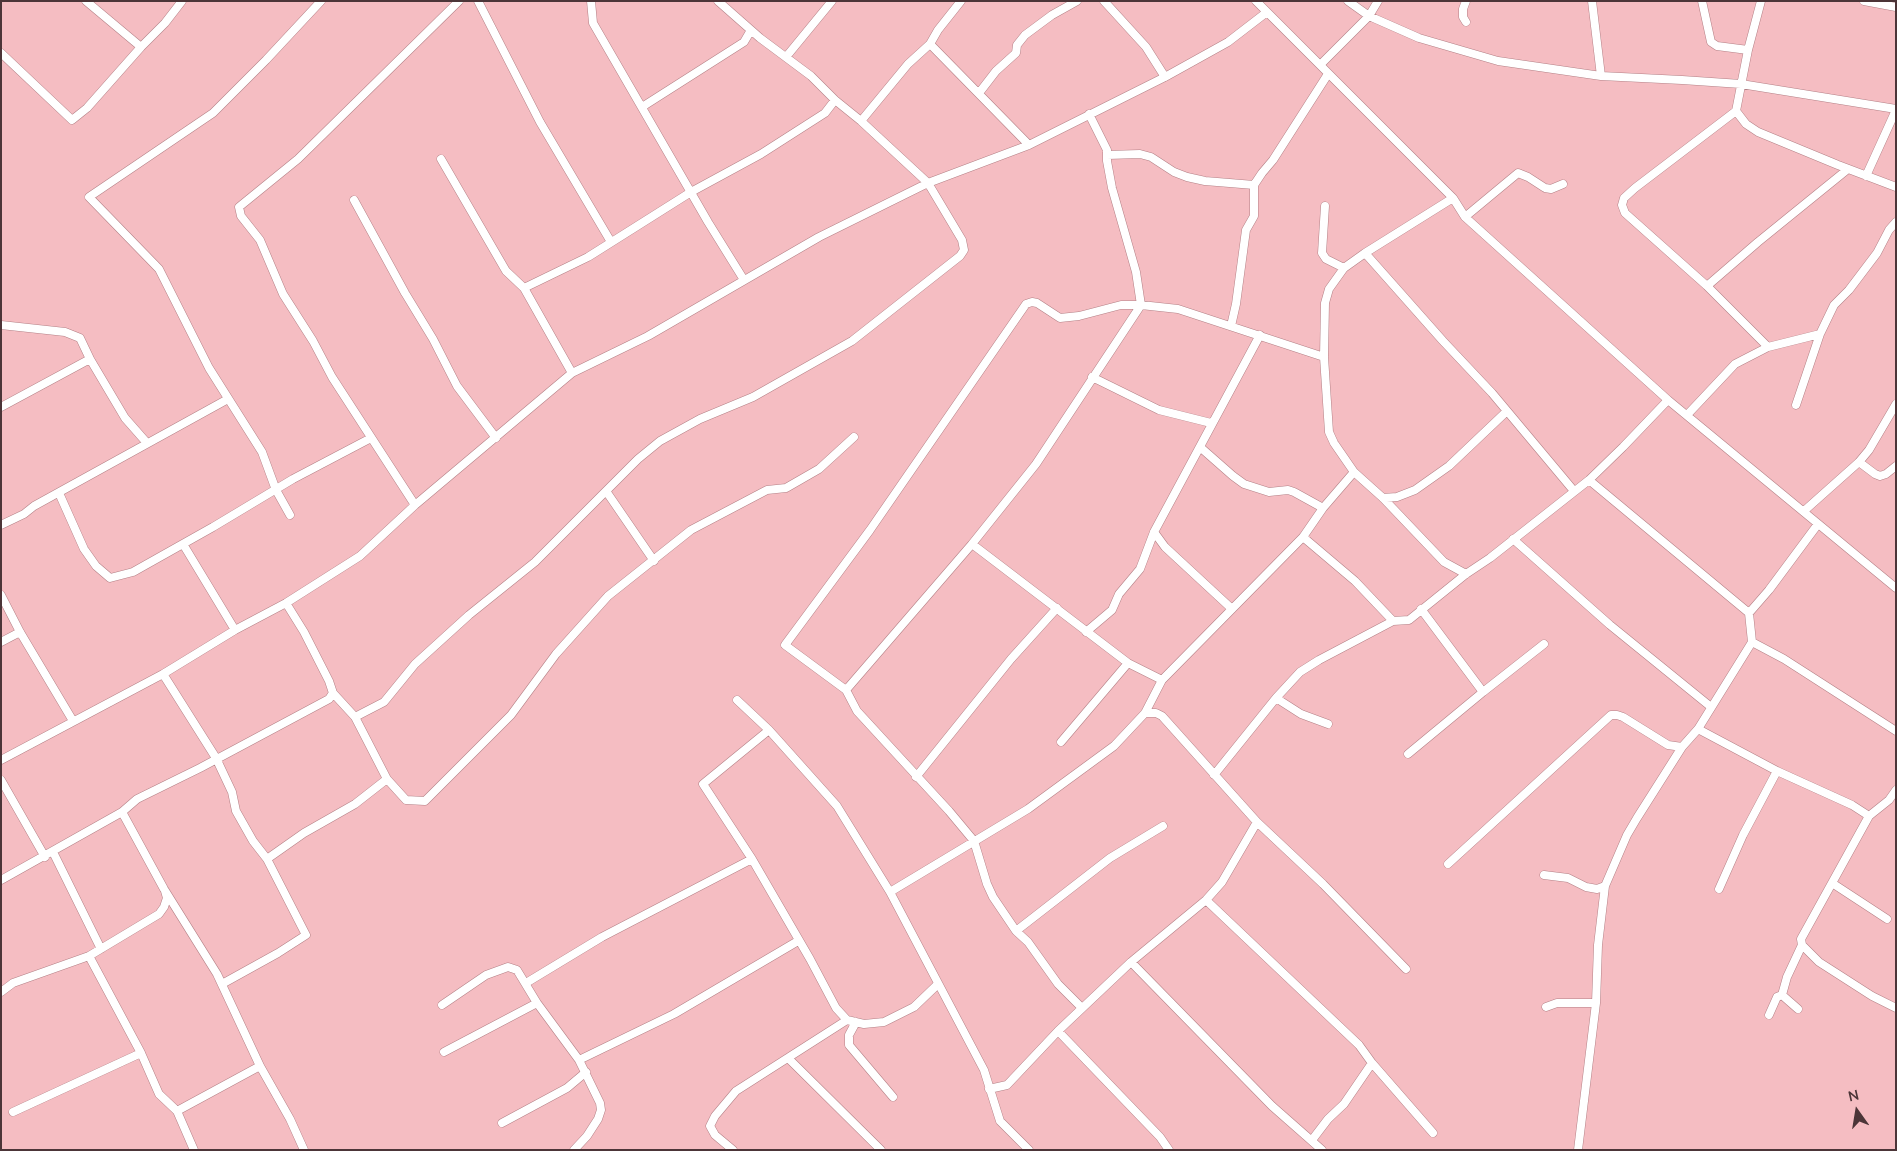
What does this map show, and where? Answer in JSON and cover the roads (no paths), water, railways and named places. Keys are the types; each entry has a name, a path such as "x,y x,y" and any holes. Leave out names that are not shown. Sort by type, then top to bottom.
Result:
{"street":[{"path":"86,1 141,47"},
{"path":"1,53 72,120 86,108 165,23 182,1"},
{"path":"290,515 276,490 262,452 210,368 158,269 88,197 213,113 321,1"},
{"path":"414,505 332,377 313,341 283,294 260,240 241,216 238,207 298,159 459,1"},
{"path":"478,1 540,122 611,242"},
{"path":"591,1 593,23 744,280"},
{"path":"355,717 384,702 415,664 469,615 535,562 638,459 660,441 700,419 753,397 852,341 960,256 964,250 964,245 928,183 835,100 811,76 751,30 718,1"},
{"path":"786,57 832,1"},
{"path":"861,122 908,64 930,44 938,30 961,1"},
{"path":"979,93 996,71 1016,53 1017,45 1025,35 1052,15 1077,1"},
{"path":"1104,1 1146,47 1165,77"},
{"path":"1256,1 1454,198 1465,216 1668,400 1896,588"},
{"path":"1348,1 1369,16 1419,38 1498,61 1601,76 1741,84 1896,109 1866,176"},
{"path":"1320,65 1369,16 1378,1"},
{"path":"1466,1 1463,9 1466,22"},
{"path":"1592,1 1601,76"},
{"path":"1702,1 1711,42 1717,46 1748,50"},
{"path":"1762,1 1748,50 1736,111 1634,188 1624,198 1622,205 1625,213 1707,286 1768,347"},
{"path":"1864,1 1896,6"},
{"path":"1,760 163,674 236,630 286,603 360,556 414,505 572,373 648,336 819,236 928,183 1029,144 1165,77 1228,42 1267,12"},
{"path":"642,108 744,42 751,30"},
{"path":"930,44 1029,144"},
{"path":"1231,326 1236,304 1246,230 1254,216 1254,185 1273,160 1328,74"},
{"path":"524,288 588,257 691,192 762,154 825,113 835,100"},
{"path":"1736,111 1746,124 1758,132 1896,187"},
{"path":"846,690 972,544 1036,464 1141,305 1136,272 1112,188 1107,150 1089,114"},
{"path":"1107,156 1140,154 1151,157 1187,177 1206,181 1254,185"},
{"path":"442,158 506,271 524,288 572,373"},
{"path":"1707,286 1848,169"},
{"path":"1465,216 1518,173 1545,188 1551,189 1563,184"},
{"path":"1454,198 1344,268 1329,289 1325,303 1324,357 1329,432 1334,443 1354,472 1383,498 1444,562 1466,574"},
{"path":"354,200 405,293 433,339 457,386 496,438"},
{"path":"1325,206 1322,253 1326,259 1344,268"},
{"path":"1796,405 1820,334 1834,306 1849,290 1877,253 1889,230 1896,222"},
{"path":"1365,253 1443,342 1492,392 1574,491"},
{"path":"1082,1008 1058,984 1028,942 1016,931 987,884 974,841 857,712 846,690 785,645 870,530 1026,304 1037,303 1060,318 1079,316 1121,305 1178,309 1324,357"},
{"path":"1,324 65,332 80,338 90,359 125,418 148,443"},
{"path":"1687,415 1735,364 1768,347 1820,334"},
{"path":"1086,632 1112,610 1119,594 1140,569 1154,532 1260,335"},
{"path":"1,407 90,359"},
{"path":"1092,377 1159,410 1211,423"},
{"path":"1,525 24,514 34,506 59,494 228,399"},
{"path":"1214,774 1276,698 1300,672 1318,660 1393,621 1409,620 1589,480 1624,447 1668,400"},
{"path":"1804,511 1859,462 1869,450 1896,404"},
{"path":"1383,498 1397,497 1415,490 1449,466 1506,411"},
{"path":"332,693 355,717 387,779 406,800 425,800 511,715 556,654 608,596 691,530 767,490 786,488 819,469 854,437"},
{"path":"59,494 84,549 96,566 110,578 134,572 371,438"},
{"path":"1200,447 1244,484 1269,492 1288,490 1323,508"},
{"path":"1859,462 1880,476 1896,466"},
{"path":"890,892 1028,809 1114,746 1147,709 1162,680 1303,537 1323,508 1354,472"},
{"path":"1578,1150 1596,1003 1598,944 1605,886 1627,835 1682,747 1698,730 1752,642 1749,613 1589,480"},
{"path":"606,491 654,561"},
{"path":"1749,613 1769,590 1818,524"},
{"path":"1154,532 1165,547 1232,609"},
{"path":"1303,537 1355,581 1393,621"},
{"path":"1513,539 1610,625 1711,707"},
{"path":"183,544 236,630"},
{"path":"972,544 1128,663 1162,680"},
{"path":"1,595 20,632 73,721"},
{"path":"1,880 45,857 122,812 137,799 330,699 332,693 330,681 310,642 286,603"},
{"path":"916,776 1011,659 1057,608"},
{"path":"1421,609 1483,692"},
{"path":"1,642 20,632"},
{"path":"1752,642 1784,659 1896,732"},
{"path":"1408,754 1544,644"},
{"path":"1061,742 1128,663"},
{"path":"163,674 216,758 230,784 236,811 267,859 306,935 278,954 222,984"},
{"path":"1276,698 1301,714 1328,724"},
{"path":"737,700 769,730 837,806 890,892 984,1070 1000,1121 1029,1150"},
{"path":"1147,709 1162,716 1257,822 1323,884 1406,969"},
{"path":"1448,864 1611,716 1623,717 1668,745 1682,747"},
{"path":"769,730 703,784 752,860 810,959 836,1008 847,1020 864,1024 884,1022 914,1007 938,984"},
{"path":"1698,730 1777,771 1852,805 1869,816"},
{"path":"1719,889 1743,835 1777,771"},
{"path":"267,859 304,833 356,804 387,779"},
{"path":"1,780 45,857"},
{"path":"1769,1014 1777,997 1782,995 1787,977 1802,945 1803,934 1869,816 1893,803 1896,790"},
{"path":"122,812 164,888 222,984 260,1066 290,1119 304,1150"},
{"path":"989,1089 1007,1085 1058,1031 1131,962 1206,900 1222,882 1257,822"},
{"path":"1016,931 1110,858 1163,826"},
{"path":"53,852 101,949"},
{"path":"526,983 602,937 752,860"},
{"path":"1544,875 1568,878 1597,889 1605,886"},
{"path":"1832,883 1887,919"},
{"path":"1,992 14,983 89,956 158,914 164,907 167,898 164,888"},
{"path":"1206,900 1358,1045 1372,1064 1433,1133"},
{"path":"579,1060 674,1014 798,941"},
{"path":"1802,945 1818,962 1872,996 1896,1008"},
{"path":"89,956 141,1053 159,1094 177,1111 194,1150"},
{"path":"1131,962 1272,1106 1322,1150"},
{"path":"442,1005 486,975 500,968 508,967 517,970 537,1003 579,1060 596,1094 601,1110 598,1119 587,1136 574,1150"},
{"path":"1782,995 1798,1009"},
{"path":"444,1052 537,1003"},
{"path":"1546,1007 1557,1003 1596,1003"},
{"path":"733,1150 711,1131 710,1126 715,1116 736,1091 847,1020"},
{"path":"856,1022 849,1035 849,1045 893,1097"},
{"path":"1058,1031 1160,1137 1169,1150"},
{"path":"13,1112 141,1053"},
{"path":"788,1058 881,1150"},
{"path":"1312,1140 1328,1119 1344,1104 1372,1064"},
{"path":"177,1111 260,1066"},
{"path":"502,1123 566,1088 586,1072"}]}
